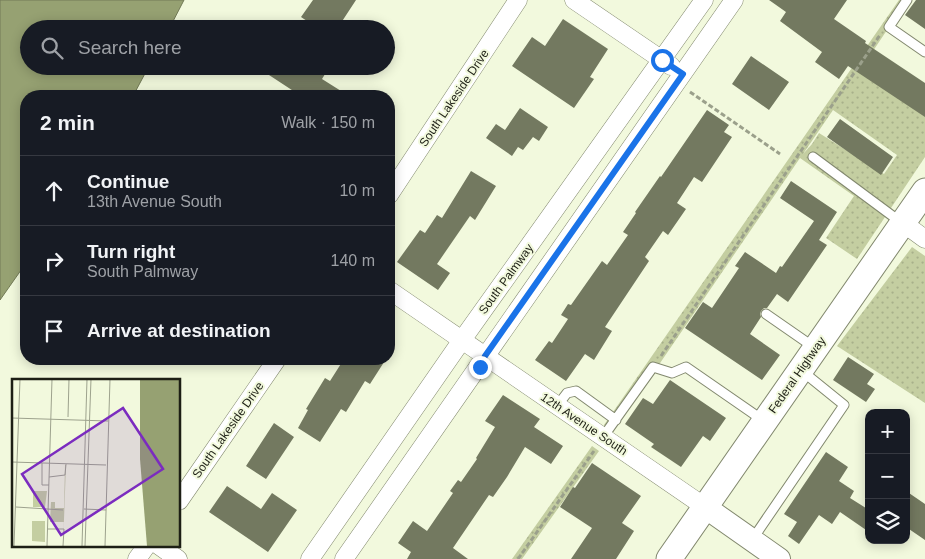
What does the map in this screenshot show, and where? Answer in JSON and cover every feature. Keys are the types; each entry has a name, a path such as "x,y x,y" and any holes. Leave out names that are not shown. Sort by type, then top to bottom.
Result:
{"main road":[{"name":"Federal Highway","path":"668,559 925,191"}],"street":[{"name":"South Lakeside Drive","path":"395,186 518,0"},
{"path":"574,0 662,60 680,79"},
{"name":"South Palmway","path":"310,559 462,340 704,0"},
{"path":"344,559 480,367 485,356 734,0"},
{"path":"903,223 925,239"},
{"name":"12th Avenue South","path":"395,294 557,406 600,443 705,507 779,559"},
{"name":"South Lakeside Drive","path":"180,500 273,365"},
{"path":"137,559 147,546"},
{"path":"159,546 178,559"}],"lane":[{"path":"907,0 885,30 925,52"},
{"path":"813,158 903,223"},
{"path":"766,314 815,348"},
{"path":"600,443 653,367 672,373 686,367 764,421"},
{"path":"752,540 844,405 800,370"},
{"path":"557,406 567,393 576,391 616,420"}],"path":[{"path":"653,367 885,30"},
{"path":"680,79 780,154"},
{"path":"518,559 600,443"}],"shaded area":[{"path":"0,0 184,0 174,20 20,20 20,75 144,75 136,90 20,90 20,272 0,300"},
{"path":"899,0 907,0 859,72 925,116 925,157 857,259 826,238 854,196 800,158 613,432 604,425","holes":["833,110 897,155 884,174 819,133 803,154"]},
{"path":"912,247 925,256 925,403 837,346"},
{"path":"592,446 599,451 522,559 512,559"}],"building":[{"path":"313,0 356,0 343,20 306,20 301,17"},
{"path":"769,0 847,0 834,19 866,41 865,43 925,83 925,117 848,66 839,79 815,62 822,52 780,21 786,12"},
{"path":"916,0 925,0 925,29 905,15"},
{"path":"563,19 608,49 590,77 594,79 574,108 512,66 532,37 545,46"},
{"path":"751,56 789,82 769,110 732,84"},
{"path":"269,75 324,75 322,79 339,90 292,90"},
{"path":"520,108 548,127 539,141 533,137 523,150 518,147 512,156 486,138 496,124 505,130"},
{"path":"707,110 729,125 724,132 732,137 702,182 694,177 677,203 686,209 668,235 663,231 645,257 649,261 605,327 612,331 594,360 585,354 566,381 535,360 549,341 552,343 568,319 561,315 568,304 571,305 602,261 607,265 628,235 623,232 635,212"},
{"path":"840,119 893,157 881,175 827,137"},
{"path":"471,171 496,186 475,220 470,216 437,264 450,273 438,290 397,262 420,230 425,233 437,215 442,218"},
{"path":"791,181 837,212 819,240 827,245 788,302 777,294 767,308 761,311 761,317 750,334 780,355 762,380 685,328 703,302 712,308 739,268 735,266 745,252 776,273 780,266 782,267 814,221 780,198"},
{"path":"848,357 874,374 867,384 875,389 866,402 833,380"},
{"path":"340,365 382,365 370,384 365,381 346,412 341,409 320,442 298,428 308,410 306,409 325,378 330,381"},
{"path":"670,380 726,418 710,441 703,436 681,467 651,447 654,444 625,424 643,398 653,404"},
{"path":"503,395 540,419 534,427 563,446 551,464 525,447 493,497 489,495 453,548 468,559 407,559 411,552 398,543 413,521 427,531 453,493 450,491 458,480 461,482 477,459 495,427 485,421"},
{"path":"274,423 294,437 266,479 246,466"},
{"path":"826,452 848,467 839,481 854,491 850,498 865,507 865,529 840,512 832,524 819,515 799,544 788,536 797,522 784,514"},
{"path":"592,463 641,496 622,523 634,531 616,559 571,559 592,528 560,507"},
{"path":"227,486 261,509 272,493 297,510 268,552 209,512"},
{"path":"910,494 925,504 925,540 910,530"}],"route":[{"path":"480,367 485,356 683,74 662,60"}]}
